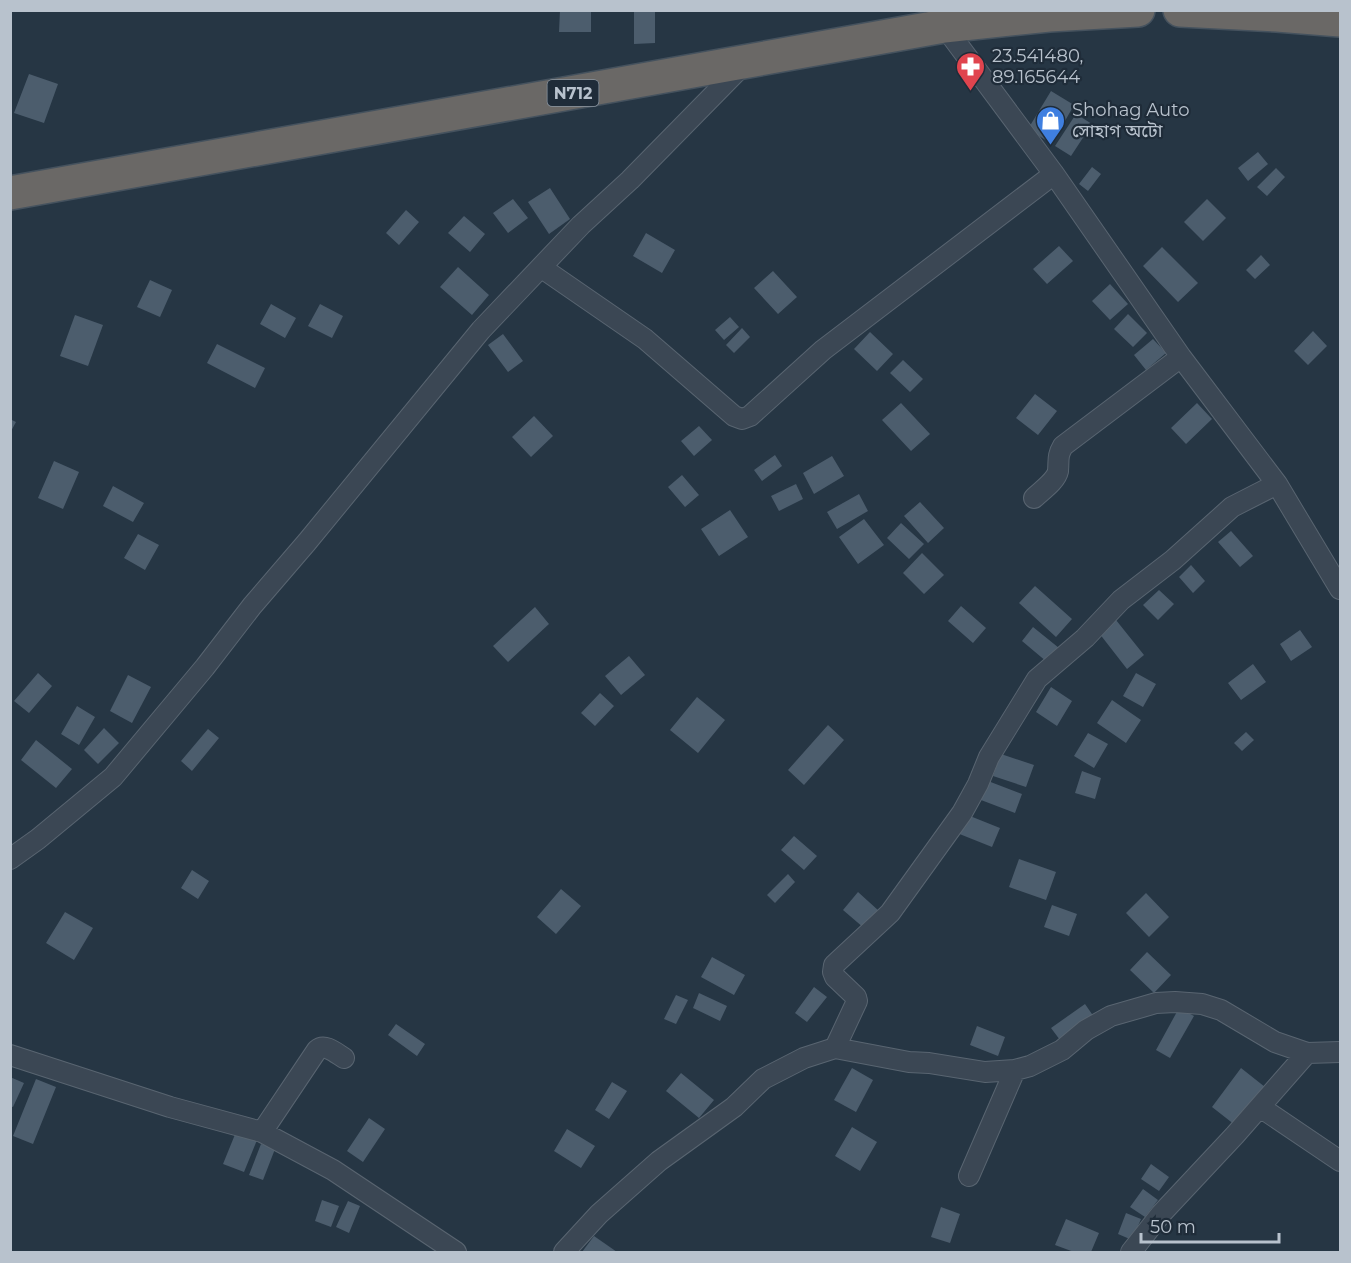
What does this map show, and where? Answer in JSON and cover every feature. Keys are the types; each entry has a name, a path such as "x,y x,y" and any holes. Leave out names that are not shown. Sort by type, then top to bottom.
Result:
{"highway":[{"name":"N712","path":"10,193 746,62 940,18 1138,10"},
{"path":"1180,10 1341,20"}],"street":[{"path":"940,18 1054,174 1181,357 1276,484 1341,589"},
{"path":"10,859 113,777 481,330 581,225 630,180 746,62"},
{"path":"542,268 645,339 734,416 742,419 750,416 823,350 1054,174"},
{"path":"1034,498 1055,477 1058,471 1058,454 1063,446 1181,357"},
{"path":"835,1048 857,1001 856,997 835,977 832,972 834,965 890,912 962,813 978,784 989,757 1037,679 1085,638 1121,600 1173,560 1232,507 1276,484"},
{"path":"564,1252 599,1214 659,1161 734,1107 763,1079 804,1058 835,1048 909,1062 985,1072 1015,1070 1030,1066 1062,1050 1086,1030 1111,1016 1156,1003 1175,1002 1202,1004 1221,1010 1275,1042 1307,1053 1341,1052"},
{"path":"262,1132 316,1050 324,1046 344,1058"},
{"path":"1131,1252 1161,1214 1307,1053"},
{"path":"10,1055 170,1107 262,1132 333,1170 456,1252"},
{"path":"969,1176 1015,1070"},
{"path":"1260,1107 1341,1161"}],"building":[{"path":"560,10 591,10 591,32 559,32"},
{"path":"634,10 655,10 655,43 634,44"},
{"path":"29,74 58,84 44,123 14,113"},
{"path":"1051,91 1074,105 1052,144 1028,129"},
{"path":"1076,114 1092,124 1071,156 1055,146"},
{"path":"1258,152 1268,164 1248,181 1238,168"},
{"path":"1092,167 1101,174 1088,191 1079,184"},
{"path":"1276,168 1285,177 1267,196 1257,187"},
{"path":"550,188 570,219 549,234 528,202"},
{"path":"513,199 528,218 508,233 493,213"},
{"path":"1207,199 1226,218 1203,241 1184,222"},
{"path":"406,210 419,222 399,245 386,233"},
{"path":"464,216 485,234 470,252 448,233"},
{"path":"646,233 675,250 662,273 633,256"},
{"path":"1059,246 1073,261 1047,284 1033,269"},
{"path":"1162,247 1198,283 1178,302 1143,266"},
{"path":"1261,255 1270,265 1255,279 1246,270"},
{"path":"458,267 489,295 472,315 440,287"},
{"path":"773,271 797,297 778,314 754,288"},
{"path":"150,280 172,290 160,317 137,307"},
{"path":"1110,284 1128,304 1110,320 1092,301"},
{"path":"271,304 296,318 285,338 260,324"},
{"path":"320,304 343,316 332,338 308,326"},
{"path":"1128,314 1147,333 1133,347 1114,329"},
{"path":"75,315 103,325 88,366 60,356"},
{"path":"730,317 739,327 724,340 715,330"},
{"path":"742,328 750,337 734,353 726,345"},
{"path":"1313,331 1327,346 1308,365 1294,351"},
{"path":"870,332 893,354 877,371 854,349"},
{"path":"503,334 523,361 508,372 488,345"},
{"path":"1153,339 1166,353 1146,370 1134,355"},
{"path":"217,344 265,368 255,388 207,363"},
{"path":"903,360 923,379 910,392 890,373"},
{"path":"1035,394 1057,411 1038,435 1016,418"},
{"path":"901,403 930,434 911,451 882,420"},
{"path":"1197,403 1212,419 1186,444 1171,428"},
{"path":"534,416 553,436 531,457 512,437"},
{"path":"10,419 16,422 10,433"},
{"path":"699,426 712,440 694,456 681,441"},
{"path":"775,455 782,466 762,481 754,470"},
{"path":"832,456 844,476 814,494 803,473"},
{"path":"54,461 79,472 63,509 38,498"},
{"path":"682,475 699,495 685,507 668,487"},
{"path":"796,484 803,499 779,511 771,496"},
{"path":"113,486 144,503 133,522 103,506"},
{"path":"859,494 868,511 837,529 827,512"},
{"path":"920,502 944,528 928,543 904,516"},
{"path":"730,510 748,537 719,556 701,529"},
{"path":"864,519 884,545 858,564 839,537"},
{"path":"901,523 924,544 909,559 887,538"},
{"path":"1231,531 1253,556 1240,567 1218,542"},
{"path":"138,534 159,545 145,570 124,558"},
{"path":"922,553 944,575 924,594 903,573"},
{"path":"1191,565 1205,581 1193,593 1179,577"},
{"path":"1035,586 1072,619 1056,637 1019,603"},
{"path":"1159,590 1174,604 1158,620 1143,605"},
{"path":"961,606 986,628 973,643 948,621"},
{"path":"535,607 549,624 508,662 493,646"},
{"path":"1116,620 1144,655 1127,669 1099,633"},
{"path":"1033,627 1059,648 1047,662 1022,641"},
{"path":"1300,630 1312,647 1291,661 1280,644"},
{"path":"629,656 645,675 621,695 605,676"},
{"path":"1253,664 1266,682 1241,700 1228,683"},
{"path":"38,673 52,686 29,713 14,701"},
{"path":"1136,673 1156,684 1143,707 1123,696"},
{"path":"128,675 151,687 132,723 110,711"},
{"path":"1051,687 1072,701 1057,726 1036,712"},
{"path":"600,693 614,706 595,726 581,713"},
{"path":"697,697 725,720 698,753 670,730"},
{"path":"1112,700 1141,720 1126,743 1097,723"},
{"path":"77,706 95,717 79,745 61,734"},
{"path":"828,725 844,740 804,785 788,770"},
{"path":"104,728 119,743 98,764 84,750"},
{"path":"208,729 219,738 192,771 181,761"},
{"path":"1246,732 1254,740 1242,751 1234,743"},
{"path":"1088,733 1108,744 1094,768 1074,756"},
{"path":"36,740 72,769 56,788 21,760"},
{"path":"1001,754 1034,765 1026,787 993,776"},
{"path":"1082,771 1101,778 1095,799 1075,793"},
{"path":"988,781 1022,794 1015,813 981,800"},
{"path":"965,814 1000,828 992,847 957,833"},
{"path":"794,836 817,856 804,870 781,850"},
{"path":"1019,859 1056,872 1046,900 1009,887"},
{"path":"192,870 209,881 198,899 181,888"},
{"path":"788,874 795,882 775,903 767,895"},
{"path":"561,889 581,906 556,934 537,917"},
{"path":"858,892 879,911 864,928 843,910"},
{"path":"1146,893 1169,917 1149,937 1126,913"},
{"path":"1052,905 1077,914 1069,936 1044,927"},
{"path":"65,912 93,928 74,960 46,943"},
{"path":"1147,952 1171,975 1154,993 1130,970"},
{"path":"712,957 745,975 734,995 701,977"},
{"path":"814,987 827,997 807,1022 795,1013"},
{"path":"699,993 727,1006 720,1021 693,1008"},
{"path":"676,995 688,1000 676,1024 664,1019"},
{"path":"1085,1004 1094,1017 1060,1040 1051,1028"},
{"path":"1179,1008 1194,1016 1170,1058 1156,1050"},
{"path":"396,1024 425,1044 417,1056 388,1035"},
{"path":"977,1026 1005,1037 998,1056 970,1045"},
{"path":"852,1068 873,1080 856,1112 834,1100"},
{"path":"1241,1068 1265,1087 1235,1125 1212,1107"},
{"path":"681,1073 714,1100 699,1118 666,1091"},
{"path":"10,1077 24,1083 13,1107 10,1106"},
{"path":"36,1079 56,1087 33,1144 13,1136"},
{"path":"612,1082 627,1091 609,1119 595,1110"},
{"path":"369,1118 385,1129 363,1162 347,1151"},
{"path":"852,1127 877,1142 860,1171 835,1156"},
{"path":"567,1129 595,1146 581,1168 554,1151"},
{"path":"236,1132 257,1140 244,1172 223,1164"},
{"path":"261,1144 275,1149 263,1180 249,1175"},
{"path":"1151,1164 1169,1177 1159,1191 1141,1179"},
{"path":"1143,1189 1158,1200 1145,1217 1130,1207"},
{"path":"322,1200 339,1206 331,1227 315,1221"},
{"path":"348,1201 360,1206 349,1233 336,1227"},
{"path":"941,1207 960,1214 950,1243 931,1237"},
{"path":"1126,1213 1141,1219 1132,1240 1118,1234"},
{"path":"1066,1219 1099,1233 1091,1252 1074,1252 1055,1245"},
{"path":"594,1236 617,1252 582,1252"}],"place":[{"name":"23.541480, 89.165644","path":"971,92"},
{"name":"Shohag Auto সোহাগ অটো","path":"1051,146"}]}
